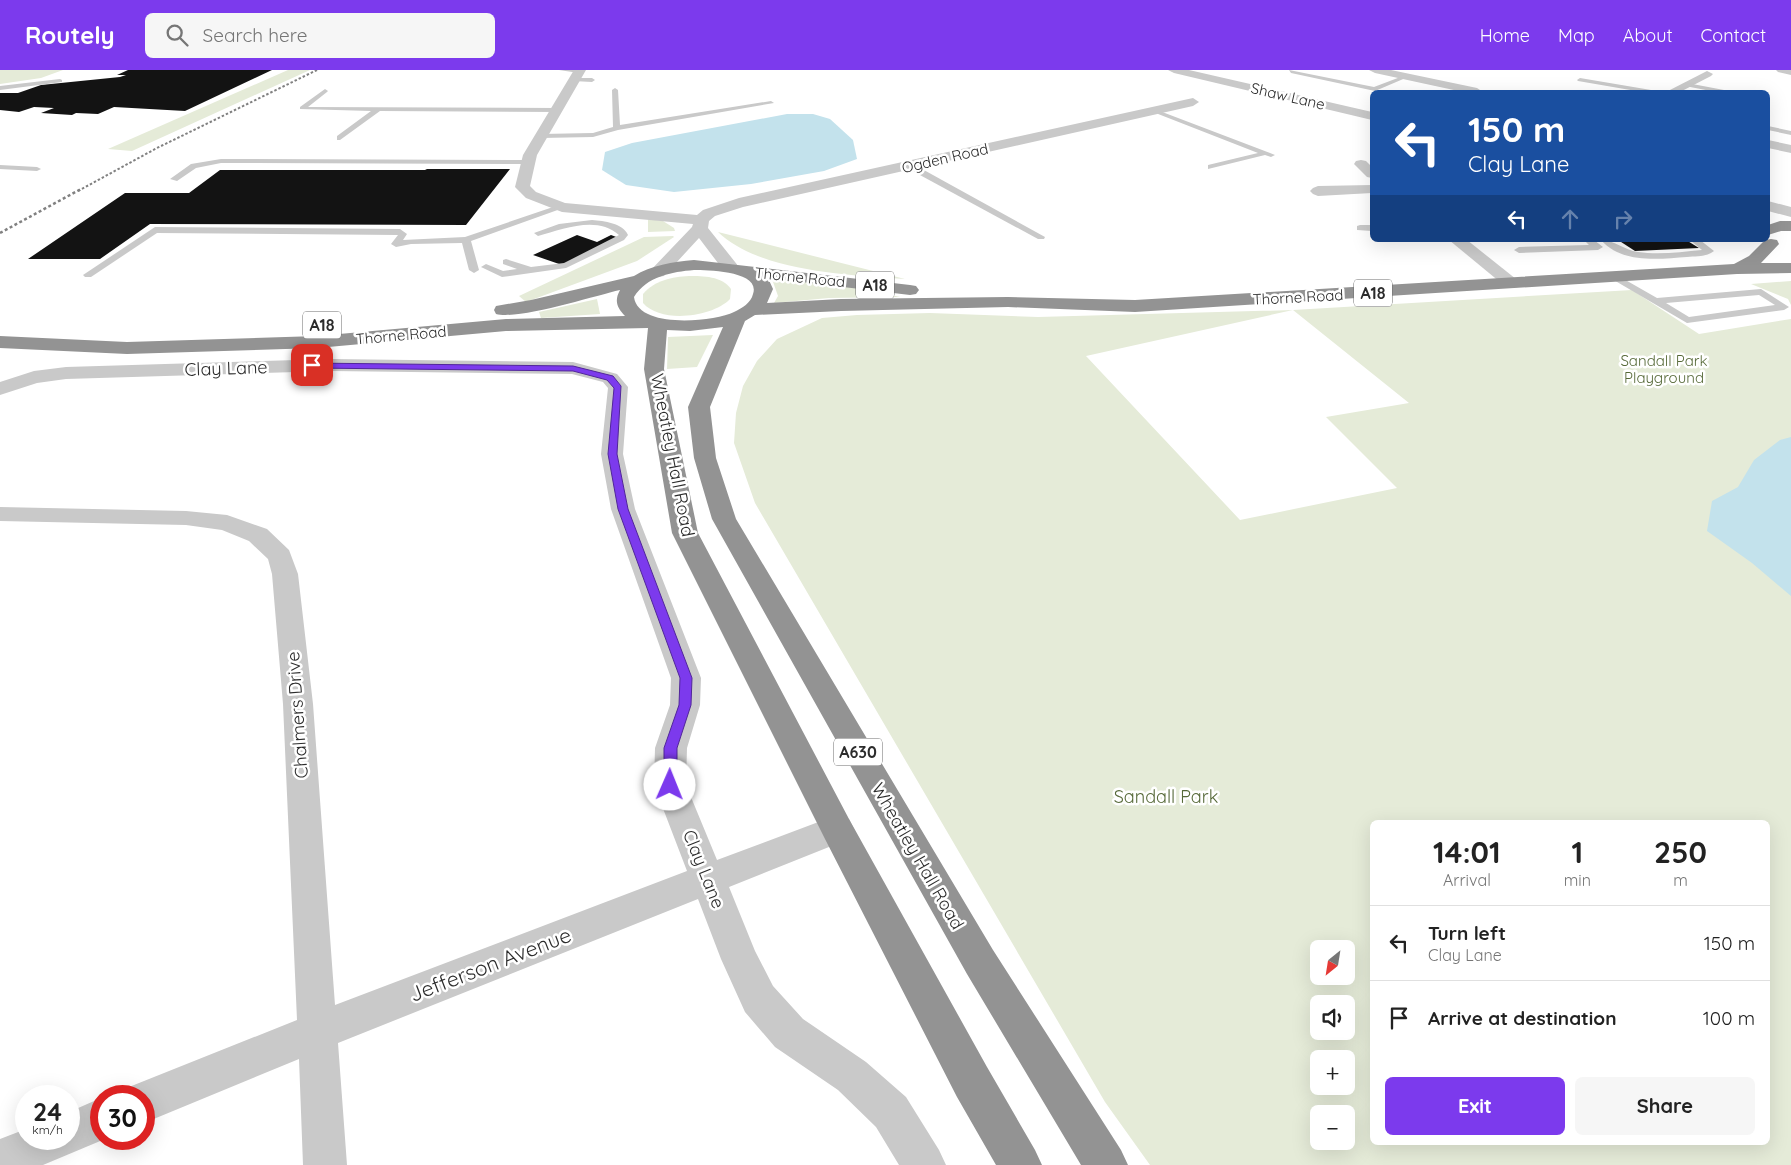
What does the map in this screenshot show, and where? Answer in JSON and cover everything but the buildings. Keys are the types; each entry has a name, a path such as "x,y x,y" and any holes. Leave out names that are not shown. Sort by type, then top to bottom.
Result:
{"highway":[{"path":"1772,234 1791,254"},
{"name":"Thorne Road","path":"1737,269 1755,260 1767,242"},
{"name":"Thorne Road","path":"161,329 197,330 350,324 504,310 541,304 640,280 658,272 694,265 1008,302"},
{"name":"Thorne Road","path":"0,342 127,348 298,343 506,325 580,322 698,325 743,313 841,304 1008,302 1135,306 1737,269 1791,268"},
{"name":"Wheatley Hall Road","path":"736,269 756,278 763,288 761,299 743,313 699,407 705,458 724,519 980,962 1106,1165"},
{"path":"640,280 628,291 625,303 633,314 655,323"},
{"name":"Wheatley Hall Road","path":"655,323 654,369 685,533 837,829 972,1082 1020,1165"},
{"path":"0,325 59,328"}],"street":[{"name":"Shaw Lane","path":"1174,70 1370,116"},
{"path":"1375,70 1467,90"},
{"path":"1782,70 1791,72"},
{"path":"1429,82 1453,73"},
{"path":"578,74 530,155 522,188 531,195 562,207 700,224 736,269"},
{"path":"1676,90 1707,74"},
{"name":"Ogden Road","path":"658,272 709,213 739,203 1193,102"},
{"path":"1770,144 1791,148"},
{"path":"1361,164 1370,172"},
{"path":"1318,191 1370,189"},
{"path":"1770,207 1791,212"},
{"path":"1459,242 1512,284"},
{"name":"Clay Lane","path":"0,389 34,377 66,373 331,365 573,368 610,378 618,387 612,454 623,509 686,678 685,705 671,748 670,785 759,999 789,1033 852,1076 891,1112 924,1165"},
{"name":"Chalmers Drive","path":"0,514 186,518 226,523 258,535 280,556 285,574 298,704 325,1165"},
{"name":"Jefferson Avenue","path":"155,1098 316,1032 837,829"},
{"path":"0,1161 27,1150"}],"lane":[{"path":"562,70 592,80"},
{"path":"1291,71 1374,90 1405,77"},
{"path":"1580,80 1638,90"},
{"path":"0,88 60,81"},
{"path":"1600,84 1608,90"},
{"path":"1687,85 1713,90"},
{"path":"615,90 617,128"},
{"path":"324,91 302,108 558,110"},
{"path":"541,136 593,135 617,128 771,104"},
{"path":"340,138 377,110"},
{"path":"1155,111 1268,154 1211,166"},
{"path":"1770,128 1791,133"},
{"path":"174,179 194,166 221,160 528,162"},
{"path":"910,166 1041,236"},
{"path":"0,167 37,169"},
{"path":"88,274 155,230 400,232 403,234 396,244 411,241 466,240 562,207"},
{"path":"486,267 502,274 566,265 621,238 624,232 599,222 562,224 538,233"},
{"path":"1360,228 1370,228"},
{"path":"466,240 474,270"},
{"path":"1519,250 1598,247 1591,242"},
{"path":"1608,242 1624,252 1636,255 1704,253 1709,251 1697,242"},
{"path":"506,262 530,270"},
{"path":"1615,277 1687,320 1784,307 1761,292 1656,301"}],"green space":[{"path":"0,70 63,70 41,78 0,84"},
{"path":"288,70 310,70 132,151 108,149"},
{"path":"648,219 663,221 674,228 675,231 648,232"},
{"path":"718,232 905,279 832,273 781,263 757,256 736,245"},
{"path":"673,236 637,261 526,302 519,296 644,237"},
{"path":"700,276 723,281 731,289 730,299 712,310 687,316 662,314 651,310 643,303 643,294 658,282 670,278"},
{"path":"772,279 851,286 900,297 829,298 774,303 778,296"},
{"path":"1791,281 1791,305 1788,299 1751,284"},
{"name":"Sandall Park","path":"1632,290 1699,334 1791,319 1791,1165 1150,1165 1105,1102 755,503 734,443 736,413 743,386 757,361 777,339 822,318 930,313 1038,317 1293,310","holes":["1293,310 1409,403 1326,417 1397,488 1240,520 1086,356"]},
{"path":"597,299 600,314 541,318 539,312"},
{"path":"713,335 697,367 667,369 668,337"}],"water":[{"path":"787,114 813,114 830,119 853,140 857,159 824,171 751,184 674,192 626,185 602,170 605,152 632,143"},
{"path":"1791,437 1791,596 1752,563 1707,531 1712,501 1738,487 1754,460 1780,440"}],"railway":[{"path":"78,191 157,148 317,70"},
{"path":"0,233 81,189"}],"route":[{"path":"312,365 573,368 594,372 610,378 618,387 612,454 623,509 686,678 685,705 671,748 670,785"}],"park label":[{"name":"Sandall Park Playground","path":"1664,368"}]}
